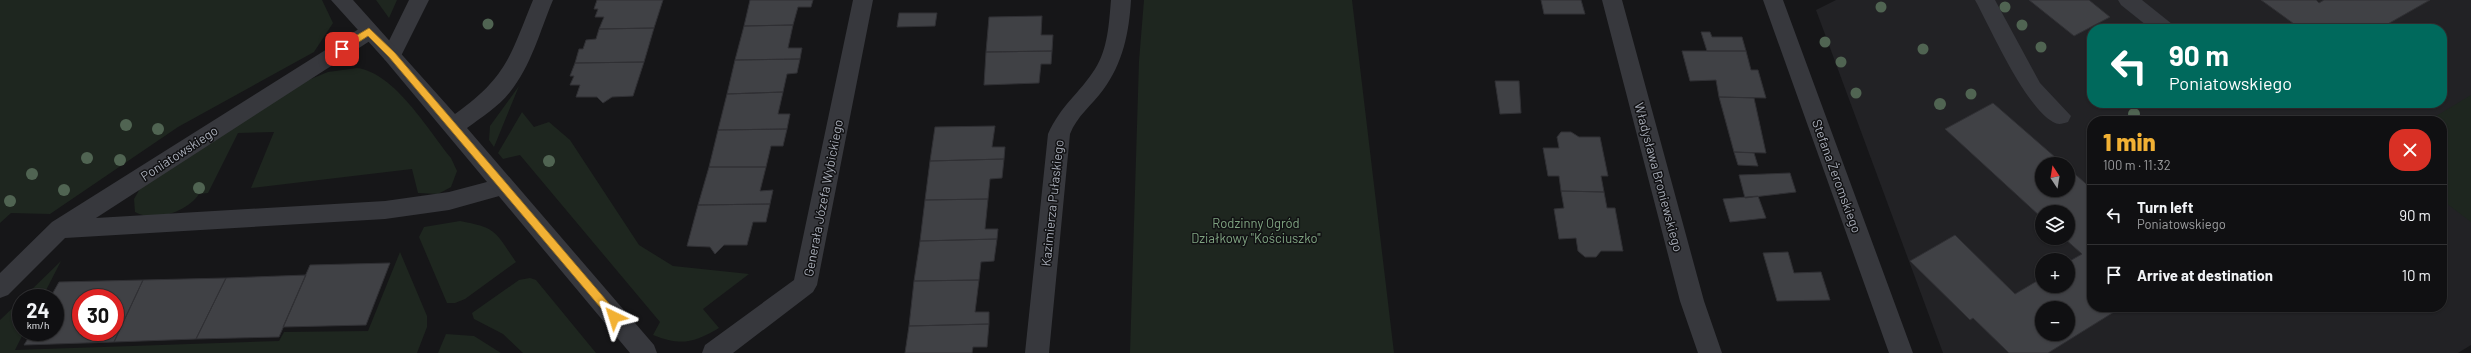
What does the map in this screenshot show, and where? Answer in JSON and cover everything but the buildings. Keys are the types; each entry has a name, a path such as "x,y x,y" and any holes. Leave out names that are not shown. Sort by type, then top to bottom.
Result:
{"street":[{"path":"341,0 369,32 392,55 502,187 645,353"},
{"path":"392,55 419,0"},
{"path":"453,127 480,107 503,86 513,71 542,0"},
{"name":"Generała Józefa Wybickiego","path":"714,353 805,285 863,0"},
{"name":"Kazimierza Pułaskiego","path":"1038,353 1059,134 1066,116 1096,84 1113,55 1118,33 1121,0"},
{"name":"Władysława Broniewskiego","path":"1612,0 1692,301 1710,353"},
{"name":"Stefana Żeromskiego","path":"1773,0 1901,353"},
{"path":"1985,0 2033,89 2060,116"},
{"path":"2128,0 2159,24"},
{"name":"Poniatowskiego","path":"0,288 60,229 369,32"},
{"path":"60,229 384,210 449,201 502,187"}],"shaded area":[{"path":"1836,0 2471,0 2471,345 2458,353 1943,353 1816,10"}],"green space":[{"path":"0,0 322,0 333,23 314,52 178,127 50,214 11,213 0,223"},
{"path":"376,0 397,0 389,18"},
{"name":"Rodzinny Ogród Działkowy \"Kościuszko\"","path":"1144,0 1352,0 1394,353 1130,353 1139,61"},
{"path":"357,68 371,72 384,80 410,104 451,158 457,171 451,187 438,194 418,193 412,169 251,188 274,132 238,133 208,193 199,194 187,206 170,214 151,216 135,212 134,199 141,187 301,83 328,72"},
{"path":"519,86 494,147 489,140 490,126"},
{"path":"2471,95 2471,222 2447,204 2447,116 2436,116"},
{"path":"522,112 534,127 549,122 570,140 639,245 673,266 749,274 703,309 719,328 694,340 679,342 653,335 660,322 520,155 503,159 498,153"},
{"path":"460,221 489,229 504,244 516,262 465,299 455,303 447,303 419,237 424,227"},
{"path":"400,252 427,316 427,327 417,353 0,353 0,320 12,309 12,341 20,341 15,350 279,341 284,332 368,331"},
{"path":"61,261 47,289 32,289"},
{"path":"530,278 536,280 596,353 523,353 503,334 474,319 472,313 519,280"},
{"path":"446,334 474,336 501,353 438,353"}],"route":[{"path":"342,49 369,32 392,55 502,187 614,317"}]}
